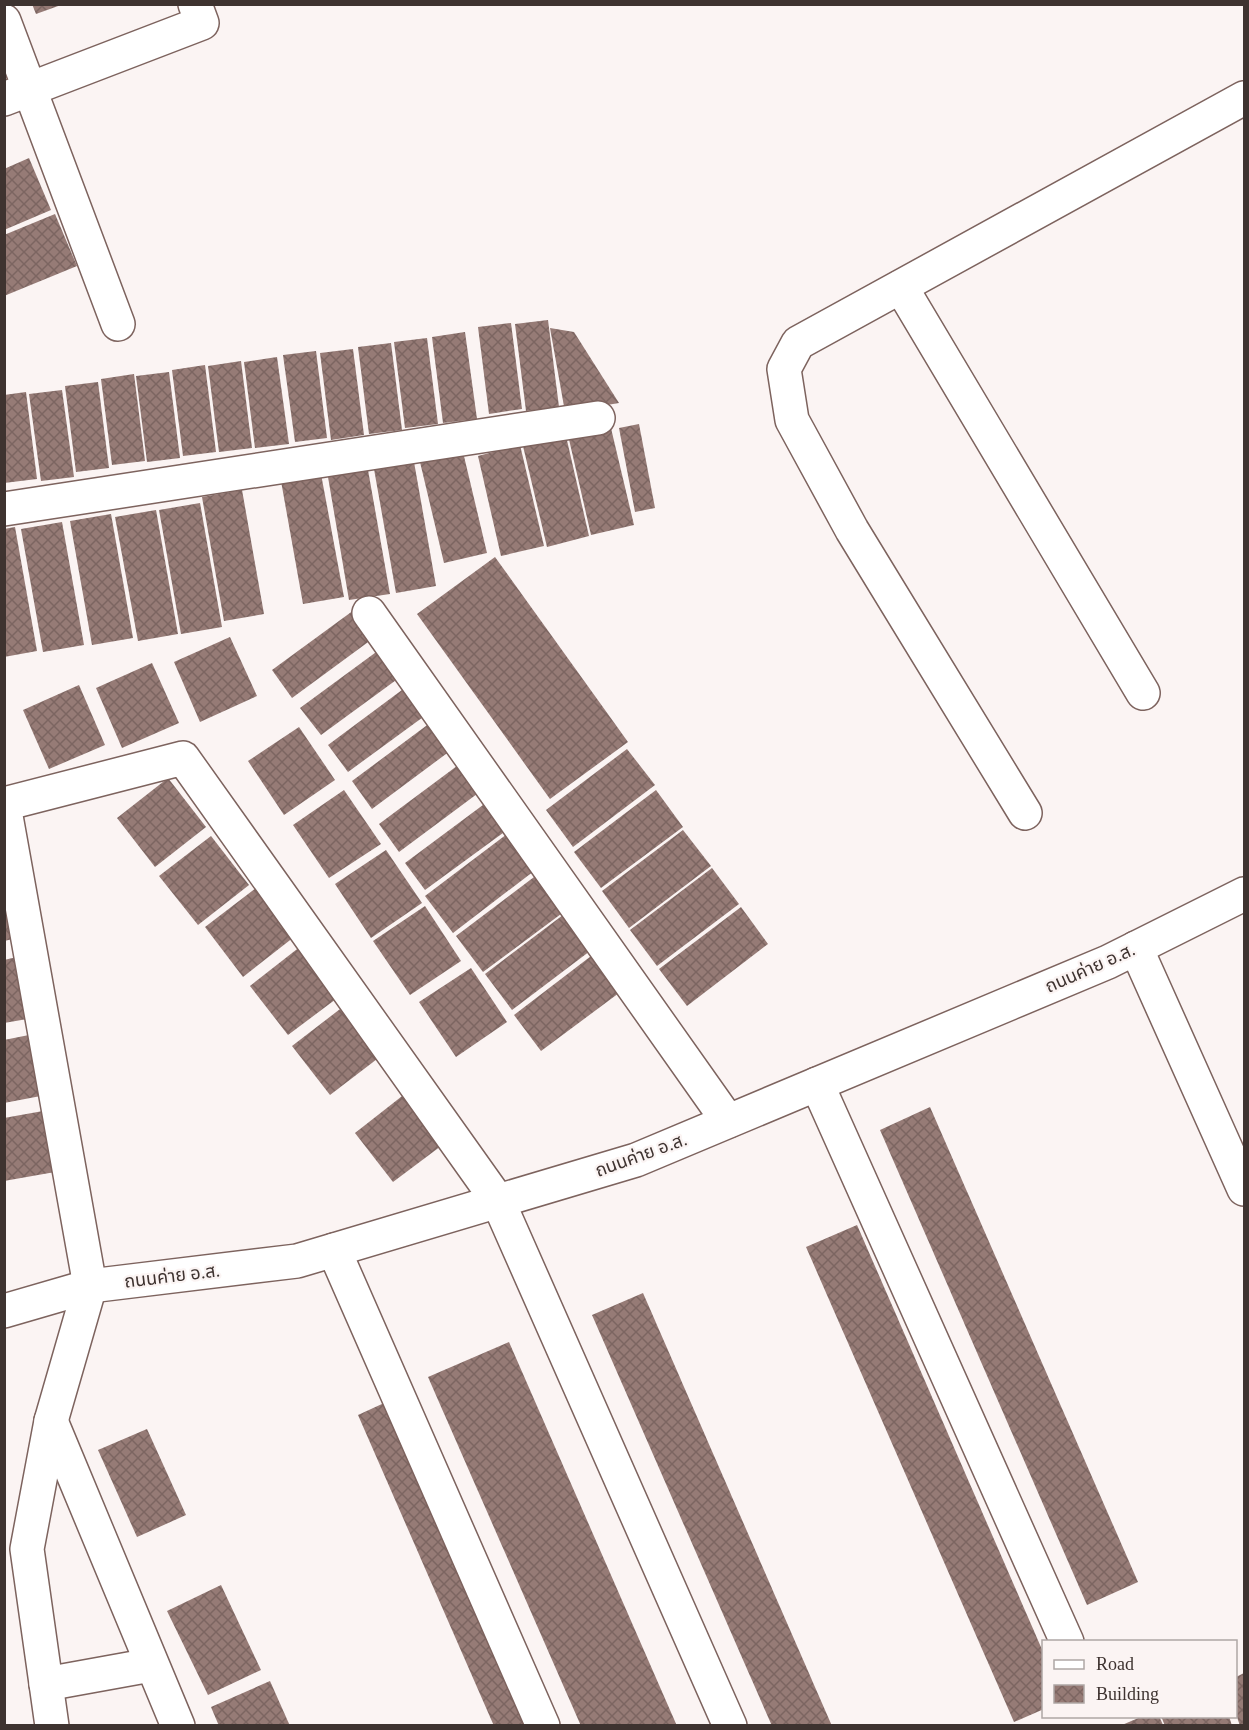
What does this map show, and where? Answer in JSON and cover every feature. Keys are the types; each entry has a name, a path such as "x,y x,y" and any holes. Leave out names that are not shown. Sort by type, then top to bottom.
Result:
{"street":[{"path":"17,94 202,22 195,4"},
{"path":"4,21 17,94 118,324"},
{"path":"1025,813 852,530 792,420 784,369 798,343 1245,98"},
{"path":"902,286 1143,693"},
{"path":"4,509 598,418"},
{"path":"369,613 728,1121"},
{"path":"52,1725 46,1684 16,1550 90,1286 4,804 183,758 498,1201 730,1725"},
{"name":"ถนนค่าย อ.ส.","path":"4,1311 90,1286 297,1261 636,1160 1108,962 1245,894"},
{"path":"1136,948 1245,1189"},
{"path":"818,1084 1067,1640"},
{"path":"334,1250 543,1725"},
{"path":"51,1421 177,1725"},
{"path":"46,1684 152,1665"}],"building":[{"path":"32,4 61,4 61,5 36,14"},
{"path":"29,158 51,210 4,230 4,169"},
{"path":"55,214 77,266 4,296 4,235"},
{"path":"548,320 559,407 526,411 515,324"},
{"path":"511,323 522,409 489,414 478,327"},
{"path":"550,328 574,332 619,403 565,412"},
{"path":"465,332 477,419 443,423 432,337"},
{"path":"427,338 438,424 405,428 394,342"},
{"path":"391,343 402,430 369,434 358,347"},
{"path":"353,349 364,435 331,440 320,353"},
{"path":"316,351 327,438 295,442 283,355"},
{"path":"277,357 289,444 255,448 244,362"},
{"path":"241,361 252,448 219,452 208,366"},
{"path":"205,365 216,452 183,456 172,370"},
{"path":"169,372 180,458 147,462 136,376"},
{"path":"134,374 145,461 112,465 101,379"},
{"path":"98,382 109,468 76,472 65,386"},
{"path":"62,390 74,477 41,481 29,394"},
{"path":"26,392 37,479 4,483 4,395"},
{"path":"610,424 634,525 591,535 568,435"},
{"path":"639,424 655,508 635,512 619,428"},
{"path":"566,436 589,536 547,547 523,446"},
{"path":"520,445 544,546 501,556 478,456"},
{"path":"463,452 487,553 444,563 420,462"},
{"path":"414,462 436,586 396,593 374,469"},
{"path":"368,470 390,594 349,600 328,477"},
{"path":"321,474 344,597 303,604 281,481"},
{"path":"242,490 264,614 224,621 202,497"},
{"path":"200,503 222,627 181,634 159,510"},
{"path":"156,510 178,634 138,641 115,517"},
{"path":"111,514 133,638 92,645 70,521"},
{"path":"62,522 84,645 43,652 21,529"},
{"path":"15,527 37,651 4,657 4,529"},
{"path":"495,557 628,742 550,799 417,614"},
{"path":"354,610 375,637 292,698 272,670"},
{"path":"230,637 257,696 200,722 174,662"},
{"path":"383,647 403,675 321,735 300,708"},
{"path":"152,663 179,723 122,748 96,688"},
{"path":"410,684 430,712 348,772 328,745"},
{"path":"79,685 105,745 49,769 23,710"},
{"path":"434,720 454,748 372,809 352,781"},
{"path":"299,727 335,780 284,815 248,761"},
{"path":"627,749 655,785 573,847 546,810"},
{"path":"461,763 481,791 399,852 379,824"},
{"path":"168,778 206,827 155,867 117,818"},
{"path":"344,790 381,844 329,878 293,825"},
{"path":"656,790 683,827 601,888 574,852"},
{"path":"487,802 507,830 425,890 405,863"},
{"path":"683,830 711,866 629,928 602,891"},
{"path":"507,834 534,871 453,933 425,896"},
{"path":"211,836 249,885 198,925 159,876"},
{"path":"386,850 422,903 371,938 335,884"},
{"path":"712,868 739,904 657,966 630,930"},
{"path":"538,874 565,911 483,972 456,936"},
{"path":"256,888 294,937 243,977 205,927"},
{"path":"4,900 13,939 4,941"},
{"path":"425,906 461,961 410,995 373,941"},
{"path":"741,907 768,944 687,1006 659,969"},
{"path":"567,912 594,948 512,1010 485,974"},
{"path":"301,946 340,996 288,1035 250,986"},
{"path":"595,953 623,990 541,1051 514,1015"},
{"path":"21,956 33,1018 4,1023 4,960"},
{"path":"471,968 507,1022 456,1057 419,1002"},
{"path":"344,1006 381,1056 330,1095 292,1046"},
{"path":"34,1034 46,1095 4,1103 4,1040"},
{"path":"406,1093 445,1143 393,1182 355,1133"},
{"path":"930,1107 1138,1582 1087,1605 880,1130"},
{"path":"43,1111 55,1172 4,1181 4,1118"},
{"path":"857,1225 1042,1649 1042,1710 1014,1722 806,1247"},
{"path":"643,1293 832,1726 772,1726 592,1315"},
{"path":"509,1342 677,1726 581,1726 428,1377"},
{"path":"408,1392 554,1726 494,1726 358,1415"},
{"path":"147,1429 186,1515 137,1537 98,1450"},
{"path":"221,1585 261,1670 208,1695 167,1611"},
{"path":"1244,1673 1244,1726 1240,1726 1237,1717 1237,1676"},
{"path":"270,1681 290,1726 219,1726 211,1707"},
{"path":"1138,1718 1160,1718 1163,1725 1122,1725"},
{"path":"1162,1718 1230,1718 1232,1726 1165,1726"}]}
